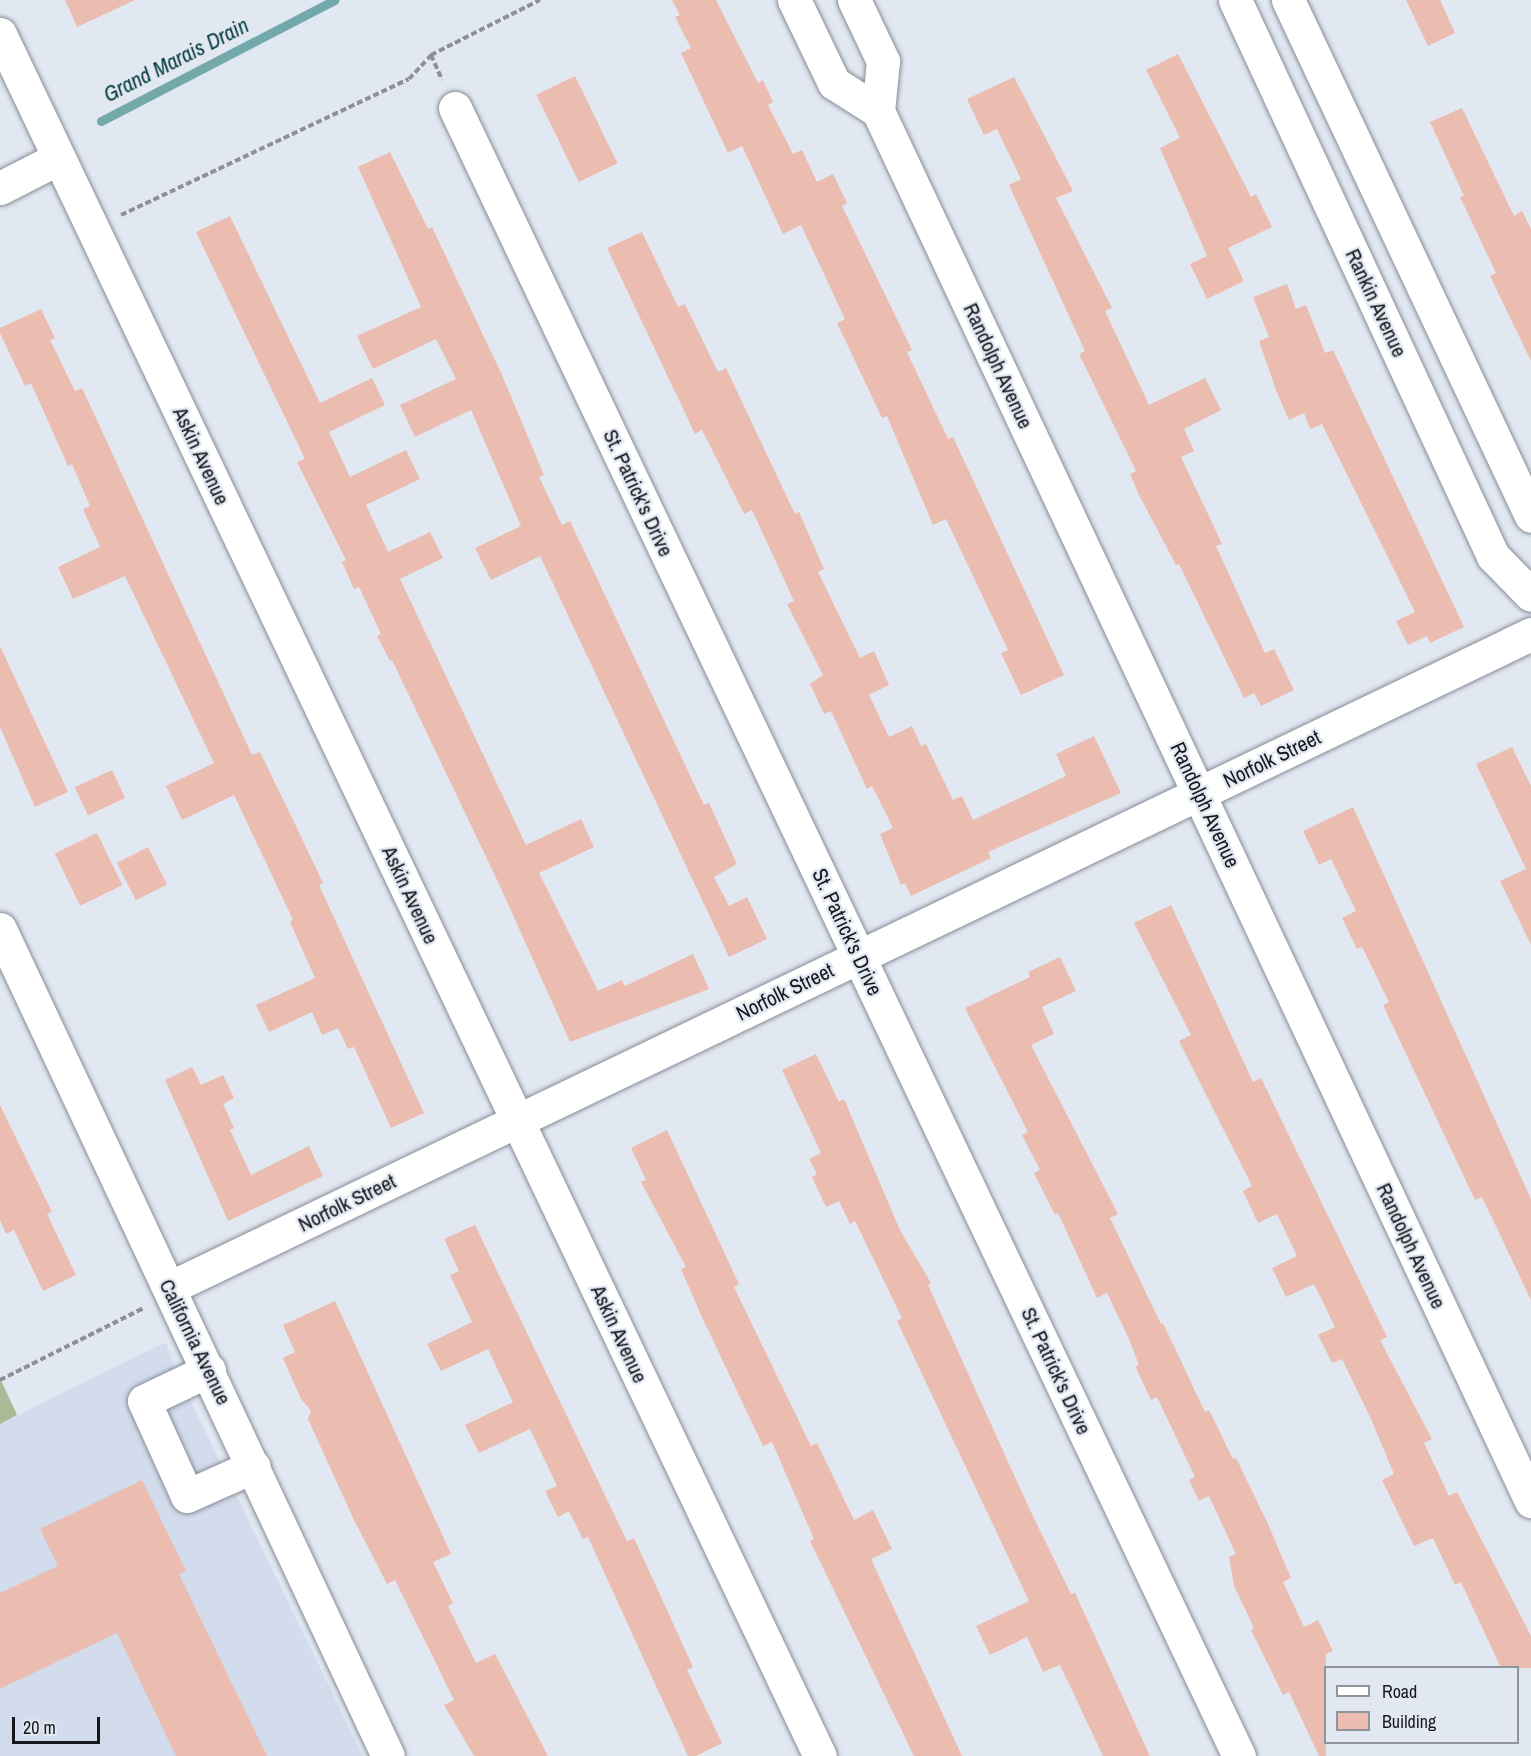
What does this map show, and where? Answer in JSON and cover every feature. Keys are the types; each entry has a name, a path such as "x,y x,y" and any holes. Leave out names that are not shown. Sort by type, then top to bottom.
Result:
{"street":[{"path":"794,0 834,83 878,111 883,61 854,0"},
{"name":"Rankin Avenue","path":"1235,0 1493,556 1531,596"},
{"path":"1287,0 1531,516"},
{"name":"Askin Avenue","path":"0,34 820,1756"},
{"name":"St. Patrick's Drive","path":"455,108 1239,1756"},
{"name":"Randolph Avenue","path":"878,111 1531,1501"},
{"path":"0,188 59,159"},
{"name":"Norfolk Street","path":"169,1288 1531,634"},
{"name":"California Avenue","path":"0,929 209,1370 388,1756"},
{"path":"209,1370 144,1401 187,1496 254,1466"}],"path":[{"path":"119,216 409,79 431,55 540,0"},
{"path":"0,1380 134,1316"}],"shaded area":[{"path":"166,1342 175,1369 363,1756 0,1756 0,1424"}],"green space":[{"path":"0,1378 17,1415 0,1424"}],"building":[{"path":"65,0 135,0 77,27"},
{"path":"672,0 716,0 758,83 763,80 773,102 768,105 793,154 802,150 817,182 833,174 847,203 842,206 912,350 907,352 948,439 953,437 1064,675 1021,695 1001,653 1008,650 946,519 933,525 887,416 882,418 837,323 845,319 801,225 783,234 742,146 728,153 681,53 691,48 675,17 680,15"},
{"path":"1406,0 1440,0 1455,33 1428,46"},
{"path":"1178,54 1251,197 1256,194 1272,227 1228,248 1244,281 1207,299 1190,264 1207,256 1160,148 1180,138 1146,70"},
{"path":"575,76 618,163 579,182 536,95"},
{"path":"1014,77 1073,191 1056,198 1112,308 1105,311 1149,405 1205,378 1221,410 1184,429 1194,451 1181,457 1222,544 1216,546 1265,653 1274,649 1294,690 1261,706 1254,693 1244,698 1179,564 1176,565 1139,495 1130,474 1136,471 1079,354 1085,351 1009,185 1021,179 997,129 984,135 967,99"},
{"path":"1462,108 1514,216 1522,211 1531,229 1531,361 1490,276 1496,273 1460,197 1464,196 1430,122"},
{"path":"390,152 428,229 432,227 502,375 544,475 539,477 562,525 570,521 704,805 709,803 737,864 714,877 729,906 747,897 767,939 729,957 540,556 491,580 475,548 521,526 471,410 415,437 400,405 456,379 436,339 373,369 357,336 421,307 358,167"},
{"path":"230,216 320,403 372,378 385,405 329,432 350,477 406,450 420,479 366,505 388,552 430,532 443,558 400,579 526,845 581,819 594,847 539,873 598,991 622,980 625,986 693,954 709,989 570,1042 499,884 392,660 390,661 377,636 381,634 359,587 354,589 342,562 346,560 297,462 305,459 196,232"},
{"path":"642,232 678,307 685,304 718,372 726,368 795,514 799,512 824,569 818,572 860,658 874,651 889,685 869,695 889,737 912,726 921,746 926,744 953,800 962,796 973,820 1066,776 1056,754 1094,736 1121,793 988,852 991,858 911,896 905,883 901,885 880,834 893,828 872,786 867,789 831,711 824,714 810,684 823,675 787,604 794,601 752,510 744,514 702,430 695,434 607,248"},
{"path":"1287,284 1296,309 1306,305 1325,353 1333,350 1464,627 1430,643 1427,636 1408,645 1396,621 1415,612 1322,424 1310,429 1304,413 1289,420 1277,393 1259,341 1269,337 1253,297"},
{"path":"41,309 55,338 50,340 75,391 82,388 252,755 260,752 294,822 323,883 319,885 424,1113 391,1128 354,1047 348,1049 338,1028 322,1035 312,1012 269,1032 256,1005 315,978 290,922 293,920 234,795 182,820 166,786 214,763 125,576 73,599 58,567 100,547 83,509 90,506 72,464 68,466 31,383 25,386 0,333 0,328"},
{"path":"0,646 68,792 35,807 0,727"},
{"path":"1512,747 1531,786 1531,945 1500,881 1526,869 1476,764"},
{"path":"112,770 125,798 88,815 75,787"},
{"path":"1353,807 1531,1199 1531,1300 1482,1197 1475,1200 1383,1005 1389,1002 1362,947 1357,949 1342,918 1356,911 1331,859 1319,865 1303,831"},
{"path":"97,833 122,885 80,906 55,854"},
{"path":"148,847 167,884 136,900 117,863"},
{"path":"1171,905 1253,1082 1261,1078 1387,1337 1380,1340 1432,1439 1424,1443 1449,1496 1457,1492 1531,1636 1531,1668 1500,1666 1461,1582 1455,1585 1433,1538 1414,1546 1382,1480 1394,1474 1371,1419 1342,1359 1332,1363 1318,1335 1335,1327 1314,1284 1286,1297 1272,1268 1297,1256 1277,1214 1258,1223 1243,1191 1252,1186 1179,1041 1191,1035 1134,923"},
{"path":"1060,957 1076,991 1042,1007 1054,1034 1031,1045 1118,1214 1110,1218 1161,1324 1163,1323 1205,1412 1209,1410 1233,1459 1236,1458 1268,1524 1291,1578 1283,1582 1304,1627 1318,1620 1333,1651 1326,1654 1326,1666 1324,1666 1326,1756 1319,1756 1289,1692 1283,1695 1251,1630 1254,1628 1234,1586 1229,1557 1236,1554 1209,1496 1199,1501 1189,1480 1195,1477 1157,1397 1151,1400 1135,1366 1139,1365 1129,1339 1107,1293 1097,1298 1058,1213 1055,1215 1034,1173 1040,1170 1022,1135 1028,1132 965,1008 1030,977 1028,972"},
{"path":"816,1054 839,1102 844,1099 900,1230 931,1283 928,1285 1029,1508 1071,1594 1075,1593 1150,1756 1103,1756 1060,1665 1043,1672 1027,1637 990,1655 976,1626 1029,1601 897,1321 902,1318 855,1221 850,1224 839,1201 826,1207 812,1177 817,1174 809,1159 821,1153 782,1070"},
{"path":"192,1067 201,1085 223,1075 234,1098 223,1104 234,1128 230,1130 251,1175 309,1146 323,1176 228,1221 165,1080"},
{"path":"0,1105 52,1212 47,1214 76,1275 43,1291 14,1230 6,1234 0,1220"},
{"path":"667,1130 739,1284 734,1287 811,1446 817,1443 854,1520 873,1510 892,1549 871,1559 962,1756 914,1756 810,1541 814,1539 772,1442 763,1446 701,1315 681,1269 686,1267 641,1182 646,1180 631,1148"},
{"path":"475,1225 627,1541 634,1538 693,1667 687,1670 722,1743 696,1756 688,1756 588,1537 583,1539 569,1511 558,1517 545,1491 557,1486 530,1429 479,1453 465,1425 513,1402 488,1349 441,1371 427,1344 472,1322 450,1275 459,1271 444,1239"},
{"path":"335,1301 451,1554 433,1562 453,1603 448,1606 476,1663 495,1654 548,1756 474,1756 444,1705 454,1700 395,1580 387,1584 353,1518 308,1419 311,1411 301,1399 283,1358 295,1352 283,1325"},
{"path":"142,1480 186,1571 179,1574 267,1756 176,1756 117,1633 0,1689 0,1593 58,1566 40,1529"}],"waterway":[{"name":"Grand Marais Drain","path":"101,121 334,0"}]}
